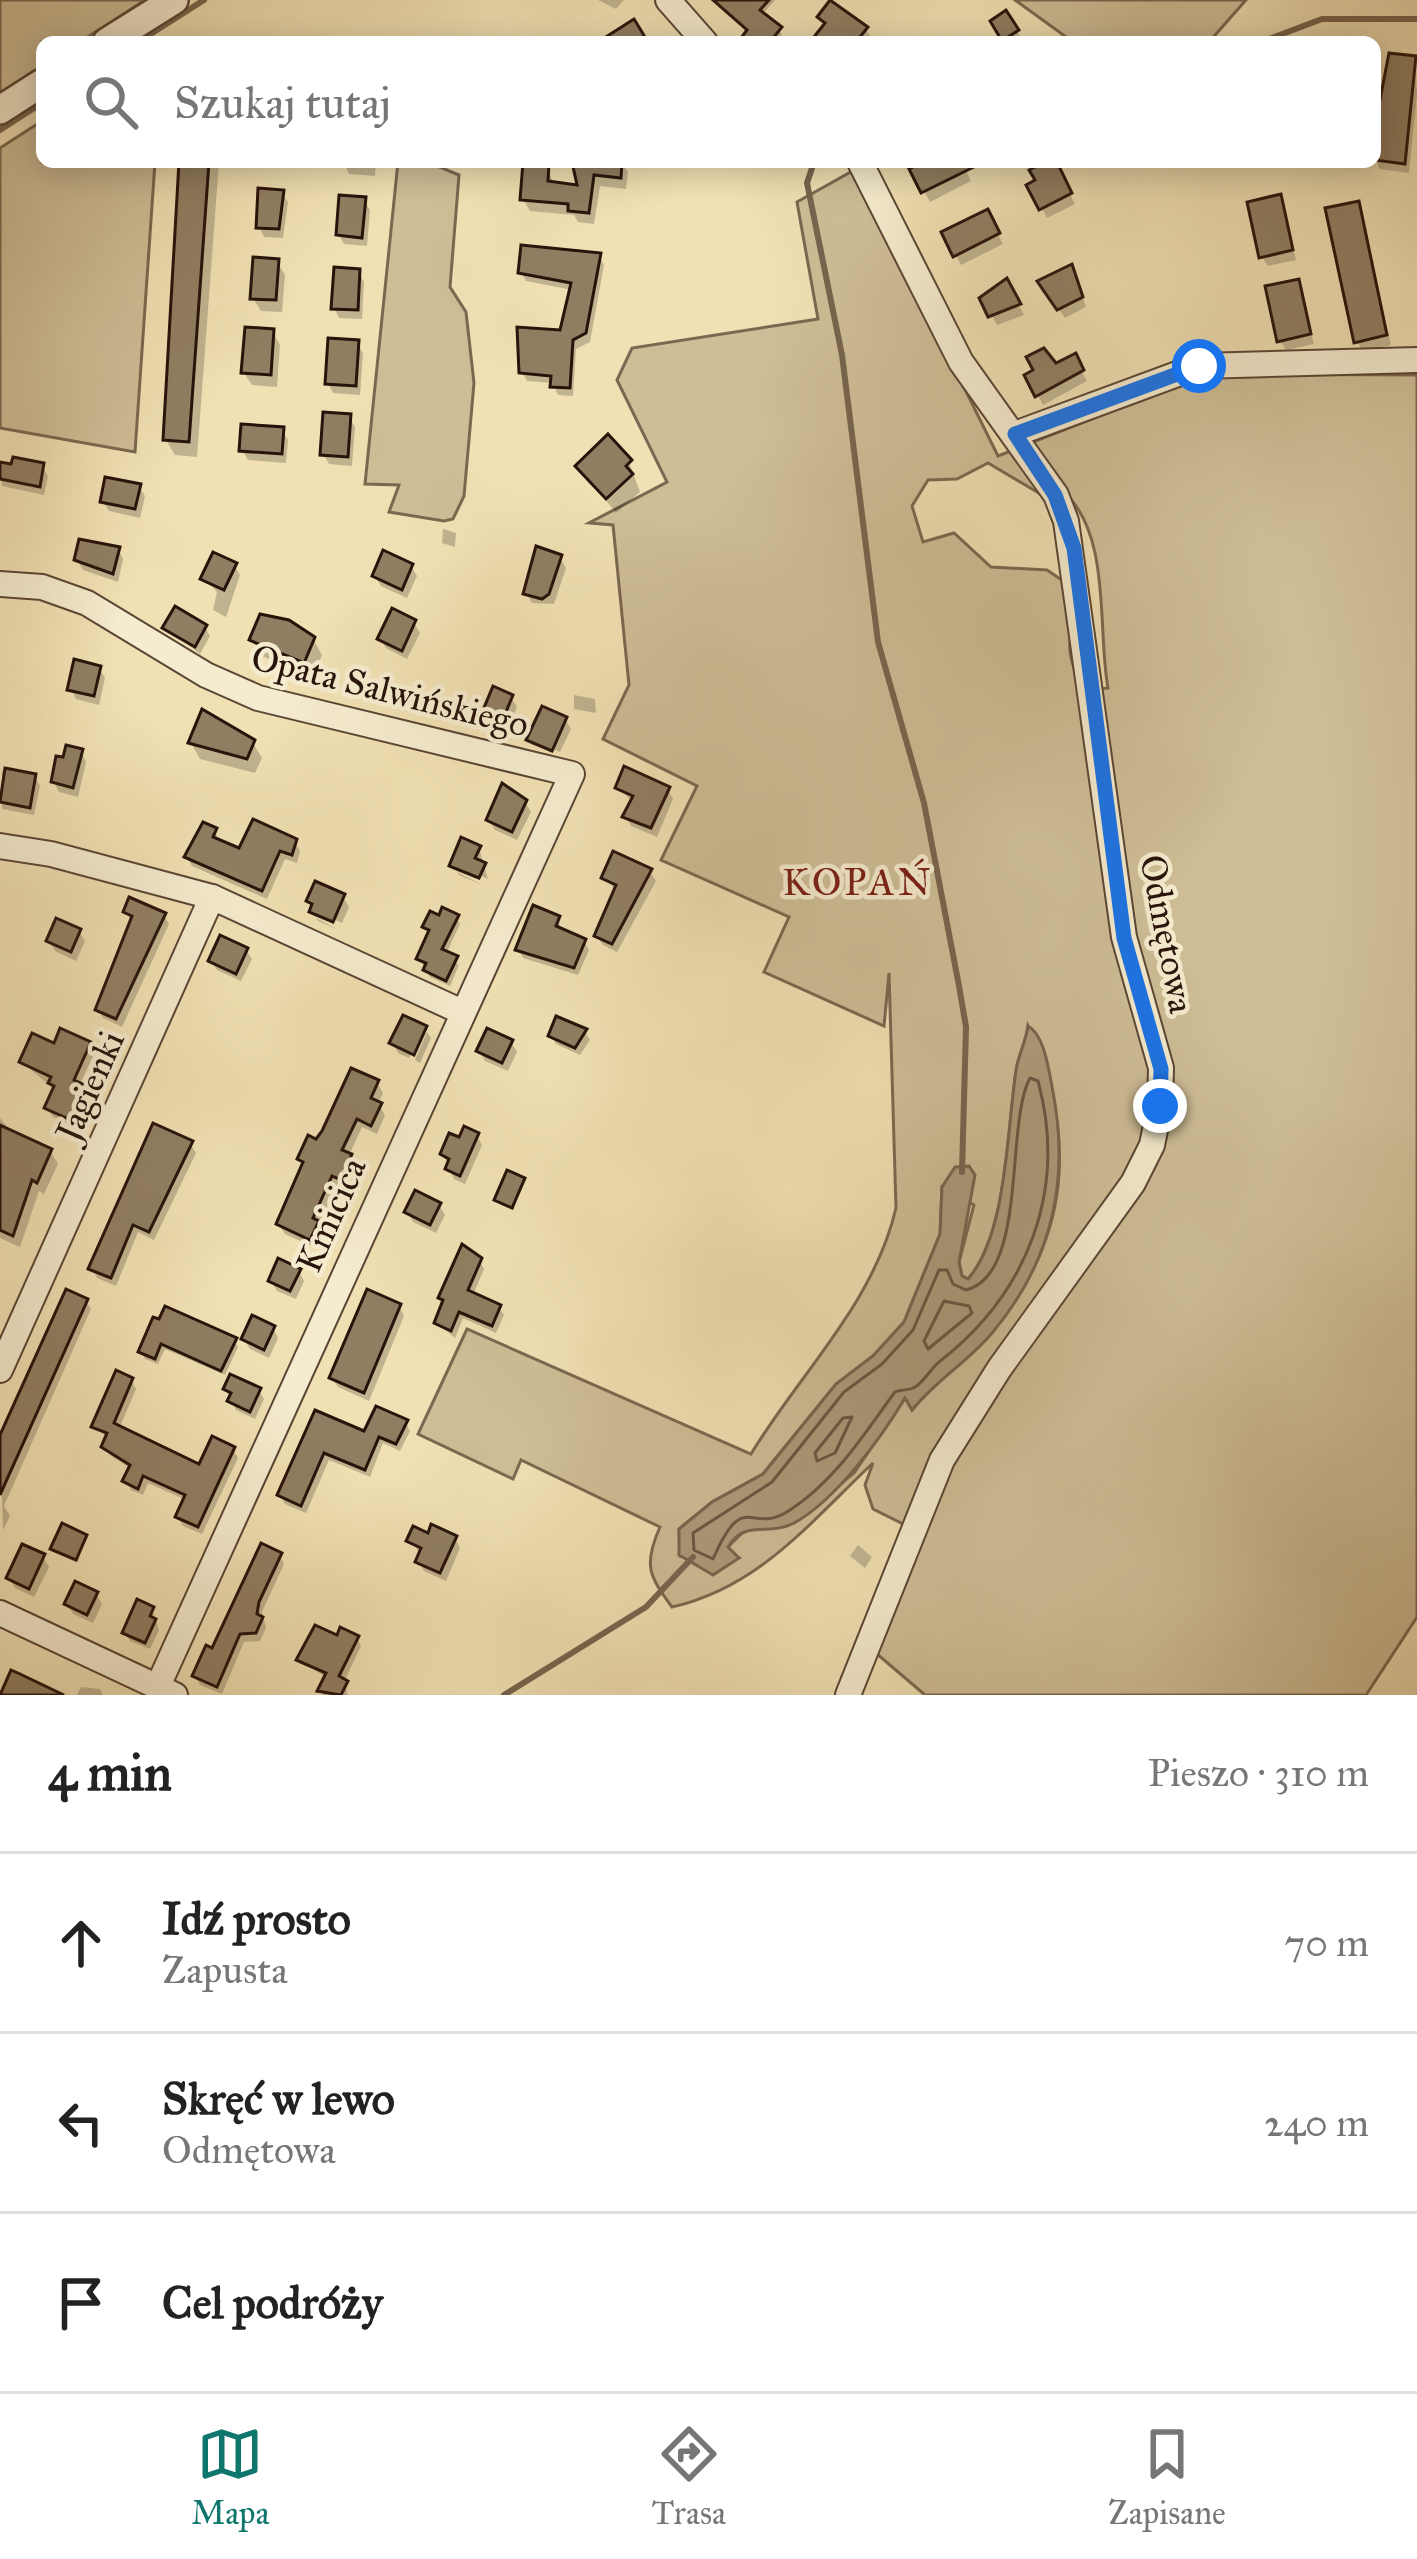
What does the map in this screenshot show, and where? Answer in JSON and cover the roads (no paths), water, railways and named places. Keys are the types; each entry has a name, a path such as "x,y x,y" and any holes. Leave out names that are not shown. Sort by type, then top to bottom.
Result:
{"street":[{"path":"117,36 174,0"},
{"path":"668,0 700,36"},
{"path":"0,110 36,87"},
{"name":"Odmętowa","path":"848,1695 942,1460 999,1369 1133,1183 1152,1144 1161,1069 1124,938 1074,548 1055,495 961,362 863,168"},
{"path":"1015,434 1199,366 1417,360"},
{"name":"Opata Salwińskiego","path":"0,584 42,587 87,603 206,675 258,698 572,774"},
{"name":"Kmicica","path":"166,1691 462,1012 572,774"},
{"path":"0,846 51,854 212,897 462,1012"},
{"name":"Jagienki","path":"0,1370 212,897"},
{"path":"0,1613 166,1691"}],"water":[{"path":"1028,1026 1039,1037 1048,1065 1059,1157 1057,1189 1042,1249 1012,1306 983,1343 912,1410 905,1398 856,1467 810,1513 784,1527 742,1533 728,1547 739,1558 713,1575 679,1555 679,1529 712,1502 763,1474 836,1384 873,1356 904,1322 940,1234 942,1187 955,1167 969,1166 975,1175 959,1262 962,1276 968,1279 981,1260 998,1209 1016,1071"}],"waterway":[{"path":"147,36 204,0"},
{"path":"1277,36 1322,19 1417,19"},
{"path":"0,130 36,107"},
{"path":"812,168 807,183 842,355 878,642 924,803 966,1027 962,1172"},
{"path":"504,1695 646,1607 693,1557"}],"district":[{"name":"KOPAŃ","path":"858,882"}]}
